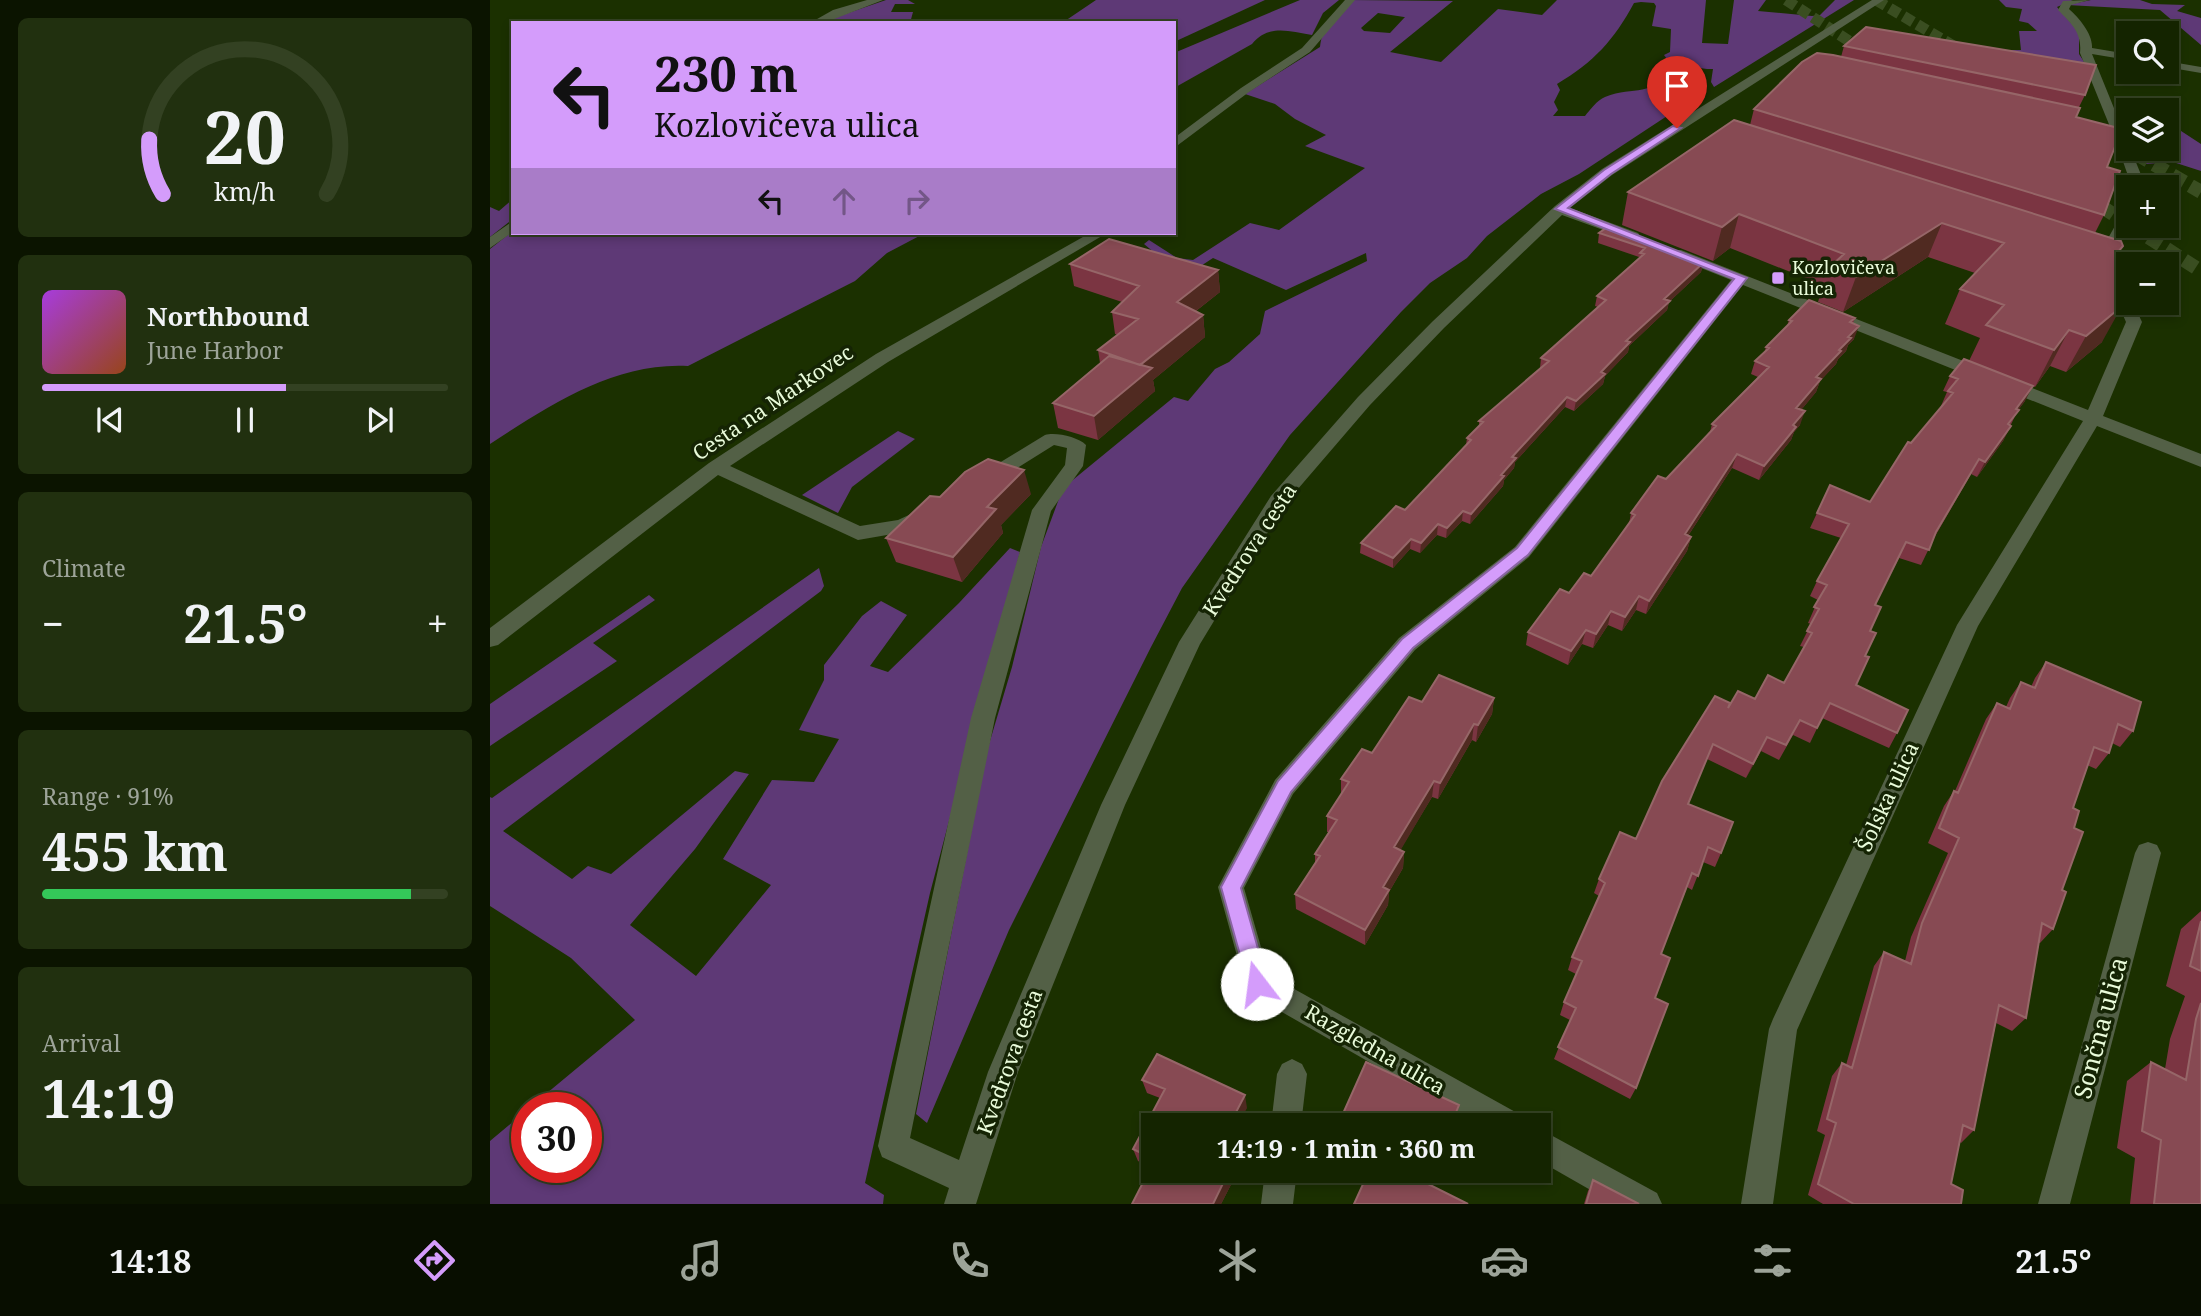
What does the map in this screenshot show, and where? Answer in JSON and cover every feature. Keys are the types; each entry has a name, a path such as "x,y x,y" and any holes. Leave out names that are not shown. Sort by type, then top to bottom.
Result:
{"street":[{"path":"820,21 837,12 878,0"},
{"path":"1176,142 1245,90 1306,50 1350,0"},
{"name":"Kvedrova cesta","path":"960,1204 1003,1072 1103,830 1190,642 1278,500 1373,392 1438,325 1560,209 1607,172 1879,0"},
{"path":"2084,0 2067,3 2063,10 2080,27 2087,40 2086,50 2116,127"},
{"path":"2086,50 2116,55"},
{"path":"2179,66 2201,70"},
{"path":"1769,70 1793,76"},
{"path":"2071,139 2116,148"},
{"path":"1560,209 2201,461"},
{"path":"490,244 511,227"},
{"name":"Cesta na Markovec","path":"490,639 716,467 882,358 1097,235"},
{"name":"Šolska ulica","path":"1758,1204 1783,1029 1968,625 2093,419 2134,322 2103,268 2116,237"},
{"name":"Razgledna ulica","path":"1487,1113 1257,984 1231,887 1284,787 1407,644 1522,552 1741,278"},
{"path":"958,495 1051,439 1077,445 1074,466 1042,510 983,718 893,1146 968,1180"},
{"path":"716,467 858,533 903,526 936,507"},
{"name":"Sončna ulica","path":"2054,1204 2148,853"},
{"path":"1287,1113 1292,1074"},
{"path":"1551,1150 1646,1204"},
{"path":"1277,1204 1280,1183"}],"shaded area":[{"path":"886,0 908,0 915,4 895,4 891,12 913,12 911,21 825,21"},
{"path":"1096,0 1265,0 1176,41 1176,21 1065,21"},
{"path":"1300,0 1339,0 1323,13 1312,35 1272,31 1176,87 1176,52"},
{"path":"1349,0 1453,1 1390,52 1441,62 1498,9 1542,15 1557,0 1706,0 1702,43 1728,44 1734,0 1766,0 1758,11 1812,16 1820,15 1835,0 1854,0 1714,87 1711,82 1713,69 1684,64 1674,66 1691,72 1705,91 1579,174 1541,194 1487,236 1467,258 1430,283 1290,435 1182,588 1009,930 927,1123 916,1114 987,751 1012,667 1041,547 1063,488 1174,397 1188,401 1215,369 1229,362 1260,334 1265,311 1367,261 1366,253 1286,290 1213,258 1184,277 1144,244 1149,240 1177,258 1193,260 1250,223 1279,230 1365,168 1305,146 1326,135 1295,119 1275,104 1245,94 1320,47 1326,26","holes":["1634,3 1654,3 1656,6 1652,26 1671,29 1670,52 1664,55 1673,67 1665,77 1650,87 1602,98 1585,116 1553,116 1558,110 1554,102 1560,90 1557,84 1602,49","1378,13 1404,17 1405,17 1390,33 1364,31 1361,28"]},
{"path":"1999,0 2073,0 2057,7 2079,32 2079,54 2088,68 2009,57 2011,50 2021,50 2019,31 2037,31 2028,23 2019,21 2022,9 2006,7"},
{"path":"2091,0 2140,0 2152,4 2185,5 2177,11 2201,18 2201,45 2179,26 2179,21 2173,21 2160,10 2067,5"},
{"path":"2179,130 2201,144 2201,171 2173,162 2146,164 2145,161 2179,161"},
{"path":"511,201 511,221 490,237 490,207 499,211"},
{"path":"511,233 511,235 921,235 887,253 855,281 688,366 634,371 609,379 560,401 490,444 490,249"},
{"path":"898,431 915,439 852,487 838,513 802,495"},
{"path":"1010,548 1020,552 930,893 865,1183 884,1195 883,1204 490,1204 490,1141 511,1123 511,1183 602,1183 602,1092 548,1092 635,1020 571,958 490,906 490,797 819,568 824,586 821,591 503,831 572,879 588,866 611,874 735,771 749,774 695,849 630,925 696,976 771,885 723,859 772,780 814,782 839,739 799,730 824,680 824,665 862,616 881,601 907,615 870,666 888,672 959,603"},
{"path":"649,595 655,600 593,643 617,661 490,746 490,704"}],"building":[{"path":"1866,27 2096,65 2085,95 1844,46"},
{"path":"1817,53 1833,55 2080,108 2076,117 2116,127 2116,144 2107,167 2120,171 2116,175 2104,215 1754,109 1802,62"},
{"path":"1734,120 2121,241 2123,246 2116,252 2116,311 2086,336 2069,330 2054,350 1986,325 2004,305 1960,289 2004,243 1942,223 1856,277 1830,267 1844,254 1739,214 1722,227 1628,192"},
{"path":"1609,226 1703,263 1664,299 1670,301 1626,341 1630,342 1601,372 1605,374 1576,401 1567,397 1512,457 1516,458 1501,475 1504,476 1471,514 1463,511 1447,528 1438,524 1421,543 1411,539 1393,558 1361,543 1396,506 1405,510 1471,440 1467,438 1483,422 1479,421 1549,361 1541,358 1606,300 1597,296 1644,254 1640,253 1645,248 1599,233"},
{"path":"1109,239 1218,270 1177,302 1203,315 1140,365 1098,350 1138,319 1112,312 1139,286 1070,264"},
{"path":"1809,300 1855,318 1850,322 1859,326 1848,337 1851,338 1839,350 1841,351 1816,377 1821,379 1796,408 1805,411 1793,425 1796,427 1764,466 1737,454 1685,534 1691,537 1649,601 1639,596 1625,617 1611,611 1596,634 1586,630 1571,651 1528,632 1560,589 1569,593 1584,573 1591,576 1635,515 1631,513 1658,476 1666,479 1716,426 1712,424 1769,367 1755,361"},
{"path":"1109,356 1152,368 1094,416 1053,403"},
{"path":"1964,359 2033,386 2016,409 2019,410 2008,424 2011,426 1985,462 1979,459 1936,532 1929,550 1906,542 1875,605 1881,607 1870,631 1876,633 1856,685 1908,710 1897,733 1830,703 1817,728 1800,720 1786,745 1767,737 1753,764 1713,744 1688,804 1733,822 1721,853 1708,847 1698,876 1692,873 1661,954 1670,958 1655,998 1668,1004 1636,1088 1558,1047 1576,1008 1564,1002 1582,961 1572,957 1605,883 1599,879 1620,832 1636,839 1662,781 1715,696 1730,703 1728,708 1738,691 1755,699 1768,675 1784,683 1812,633 1807,631 1819,609 1814,607 1827,585 1817,581 1849,524 1817,513 1830,485 1870,502 1908,442 1911,443 1953,393 1948,391 1958,379 1950,376"},
{"path":"988,459 1024,470 987,507 996,509 953,557 886,538 930,496 940,497 965,472"},
{"path":"2046,662 2141,702 2133,731 2118,724 2109,753 2094,747 2073,808 2079,811 2074,828 2083,832 2062,890 2066,892 2053,929 2042,923 2026,1018 1999,1005 1974,1130 1963,1125 1951,1184 1963,1190 1961,1204 1854,1204 1818,1184 1836,1123 1827,1119 1842,1063 1852,1068 1884,952 1911,964 1922,923 1959,838 1939,828 1954,791 1958,793 1997,703 2010,709 2021,682 2035,688"},
{"path":"1439,675 1494,698 1478,725 1474,724 1440,783 1434,781 1394,847 1404,852 1383,887 1389,890 1365,930 1295,894 1320,856 1315,854 1337,820 1327,816 1349,782 1341,779 1362,749 1372,753 1409,697 1422,702"},
{"path":"2201,921 2201,971 2190,966"},
{"path":"2201,1003 2201,1204 2154,1204 2161,1140 2142,1131 2151,1062 2186,1080"},
{"path":"1157,1054 1245,1095 1236,1113 1152,1113 1165,1089 1142,1080"},
{"path":"1366,1062 1459,1105 1456,1113 1343,1113"},
{"path":"1141,1134 1141,1153 1133,1149"},
{"path":"1593,1180 1639,1204 1586,1204"},
{"path":"1143,1183 1223,1183 1213,1204 1132,1204"},
{"path":"1364,1183 1428,1183 1468,1204 1354,1204"}],"tunnel":[{"path":"1786,0 1872,56"},
{"path":"1876,0 1967,54"},
{"path":"2106,136 2116,142"},
{"path":"2148,161 2201,192"},
{"path":"2084,195 2116,216"},
{"path":"2150,238 2201,271"}],"place":[{"name":"Kozlovičeva ulica","path":"1778,278"}],"route":[{"path":"1257,984 1231,887 1284,787 1407,644 1522,552 1741,278 1560,209 1607,172 1677,128"}]}
